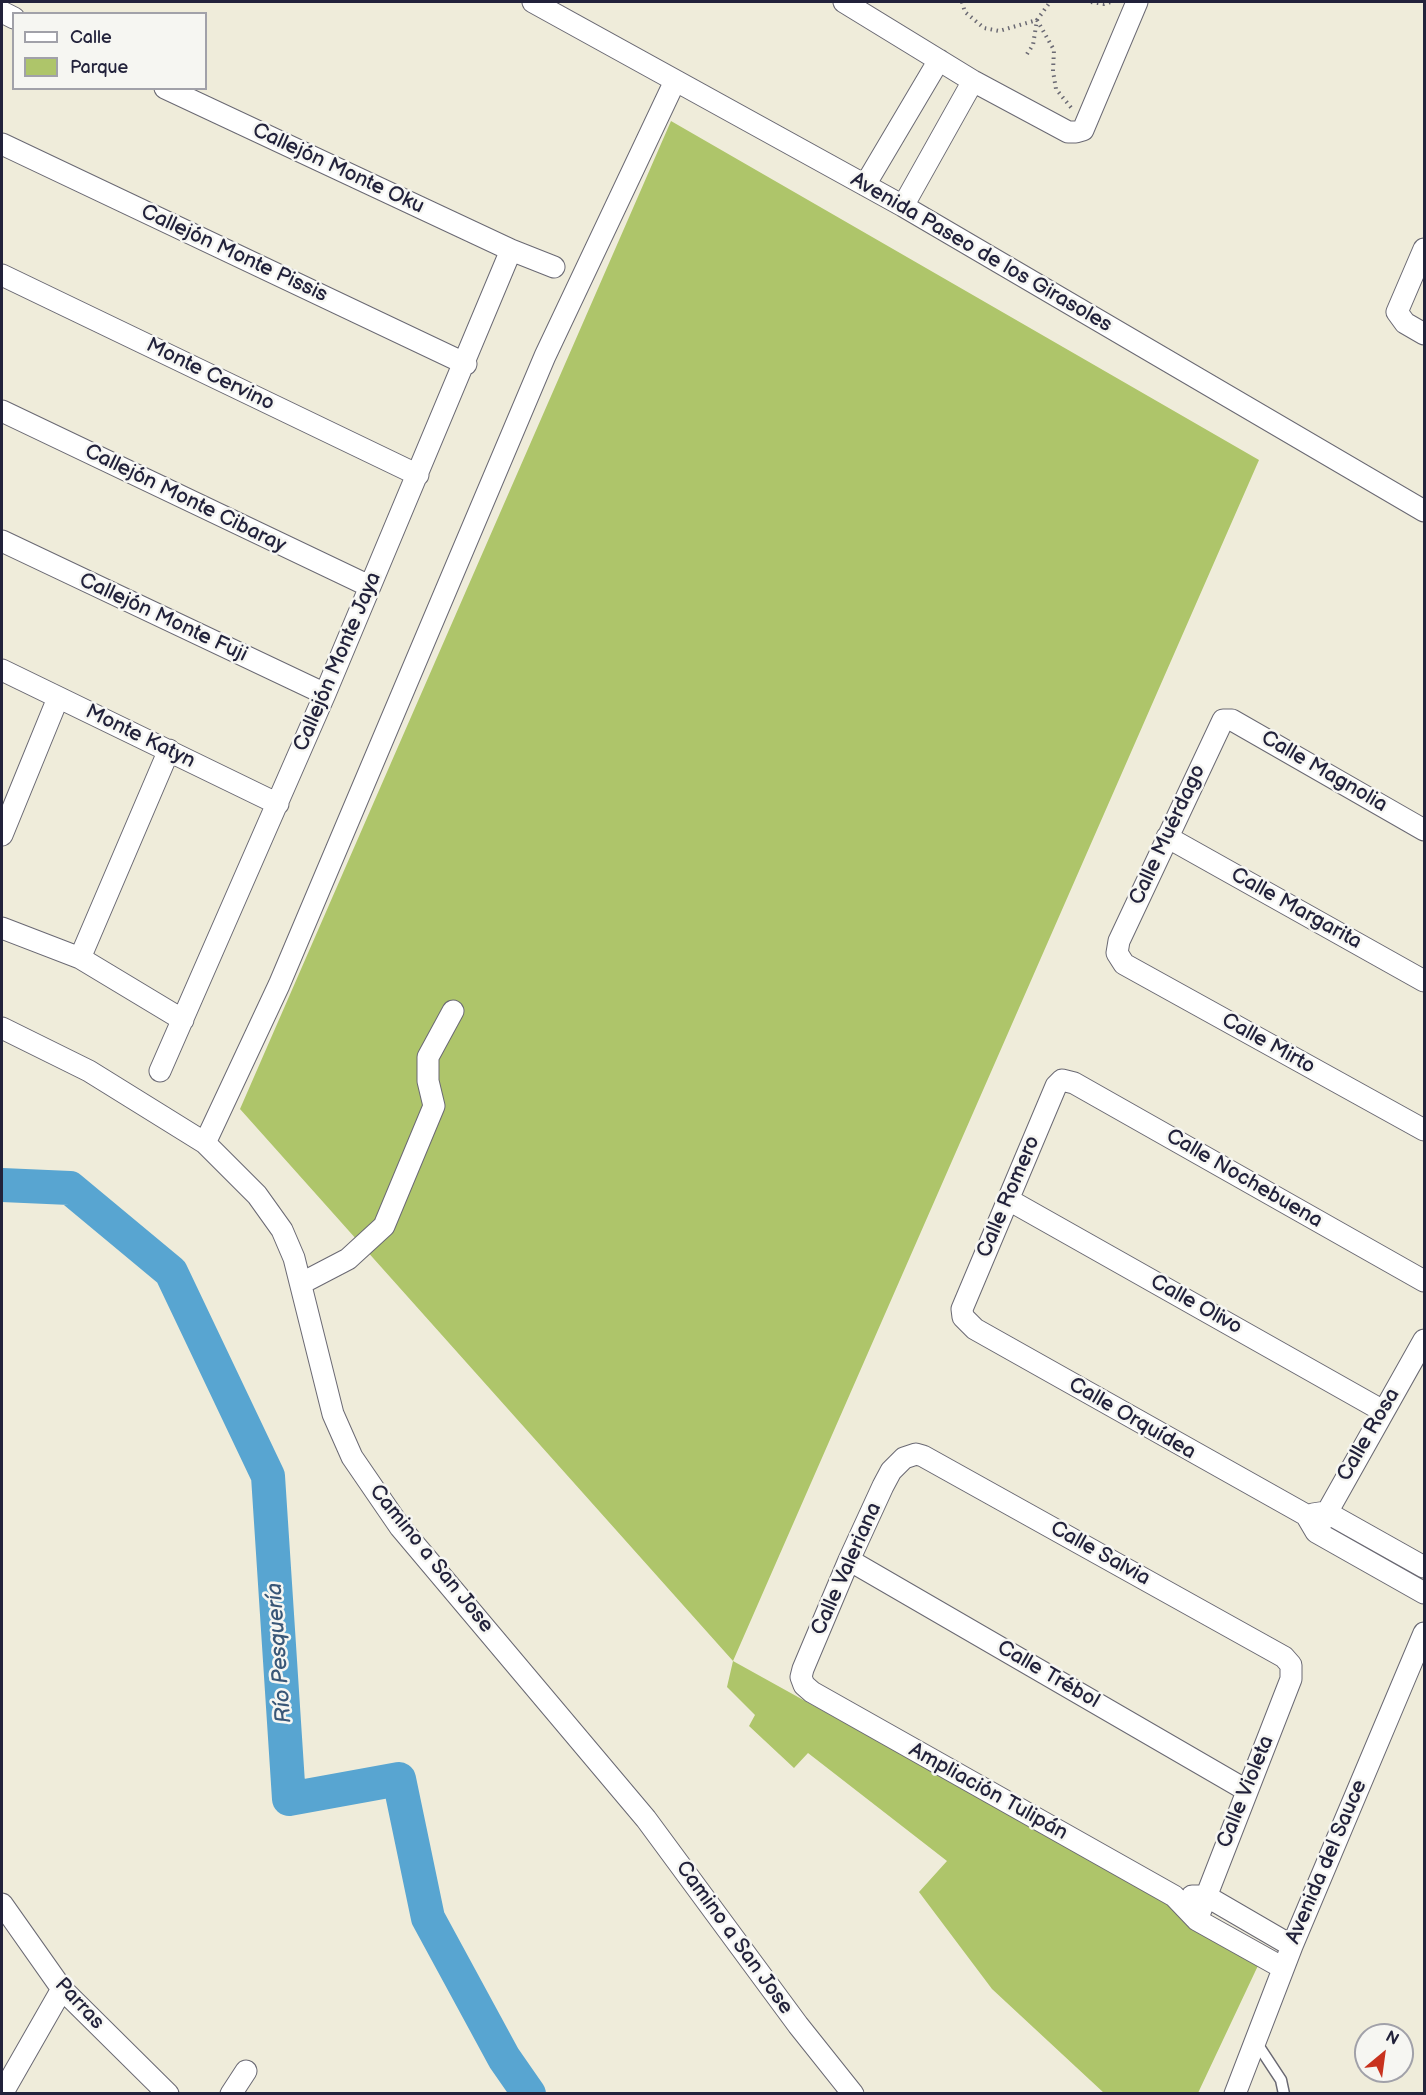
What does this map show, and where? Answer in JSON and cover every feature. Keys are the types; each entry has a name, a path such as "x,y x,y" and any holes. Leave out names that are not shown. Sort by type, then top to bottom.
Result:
{"street":[{"name":"Avenida Paseo de los Girasoles","path":"533,2 903,206 1425,511"},
{"path":"844,2 973,81 1068,132 1083,130 1137,2"},
{"path":"865,185 939,60"},
{"path":"205,1143 279,985 521,410 675,81"},
{"path":"903,206 973,81"},
{"name":"Callejón Monte Oku","path":"169,90 511,250 554,267"},
{"name":"Callejón Monte Pissis","path":"2,144 466,364"},
{"path":"1425,249 1398,306 1398,315 1405,323 1425,334"},
{"name":"Callejón Monte Jaya","path":"160,1071 326,694 369,586 466,364 511,250"},
{"name":"Monte Cervino","path":"2,275 418,475"},
{"name":"Callejón Monte Cibaray","path":"2,411 369,586"},
{"name":"Callejón Monte Fuji","path":"2,541 326,694"},
{"name":"Monte Katyn","path":"2,670 278,804"},
{"path":"2,836 58,698"},
{"name":"Calle Magnolia","path":"1223,720 1232,720 1425,830"},
{"name":"Calle Muérdago","path":"1117,953 1119,941 1223,720"},
{"path":"80,958 169,750"},
{"name":"Calle Margarita","path":"1167,837 1425,981"},
{"path":"2,928 80,958 183,1020"},
{"name":"Calle Mirto","path":"1117,953 1124,964 1425,1130"},
{"path":"302,1283 348,1259 384,1226 434,1106 428,1080 428,1057 453,1011"},
{"name":"Camino a San Jose","path":"2,1028 89,1071 205,1143 257,1195 282,1230 302,1283 333,1414 358,1465 400,1527 646,1819 798,2025 852,2094"},
{"name":"Calle Romero","path":"963,1317 963,1303 1056,1086 1062,1080"},
{"name":"Calle Nochebuena","path":"1062,1080 1069,1080 1425,1281"},
{"name":"Calle Olivo","path":"1009,1200 1383,1410"},
{"name":"Calle Orquídea","path":"963,1317 986,1335 1316,1520 1425,1593"},
{"name":"Calle Rosa","path":"1316,1520 1425,1340"},
{"name":"Calle Salvia","path":"904,1458 916,1454 923,1456 1284,1657 1291,1665"},
{"name":"Calle Valeriana","path":"804,1685 801,1677 803,1669 849,1560 883,1486 891,1472 904,1458"},
{"name":"Calle Orquídea","path":"1316,1520 1425,1567"},
{"name":"Calle Trébol","path":"849,1560 1246,1790"},
{"name":"Avenida del Sauce","path":"1235,2094 1292,1946 1425,1633"},
{"name":"Calle Violeta","path":"1197,1920 1291,1679 1291,1665"},
{"name":"Ampliación Tulipán","path":"804,1685 812,1692 1174,1896 1197,1920 1283,1968"},
{"name":"Ampliación Tulipán","path":"1174,1896 1206,1896"},
{"path":"1206,1896 1292,1946"},
{"name":"Parras","path":"2,1904 62,1989 168,2094"},
{"path":"2,2094 62,1989"},
{"path":"231,2094 246,2071"}],"lane":[{"path":"1255,2041 1281,2080 1284,2094"}],"path":[{"path":"962,2 965,12 984,28 1005,30 1036,20"},
{"path":"1027,54 1033,45 1036,20 1050,2"},
{"path":"1091,2 1104,4 1111,2"},
{"path":"1036,20 1054,50 1053,71 1056,89 1075,112"}],"green space":[{"path":"671,121 1259,460 733,1661 240,1109"},
{"path":"733,1661 1263,1955 1198,2093 1104,2093 992,1989 919,1892 947,1861 808,1753 794,1768 749,1726 755,1715 727,1687"}],"waterway":[{"name":"Río Pesquería","path":"2,1185 70,1188 171,1272 268,1476 289,1799 399,1779 428,1918 504,2058 529,2094"}]}
